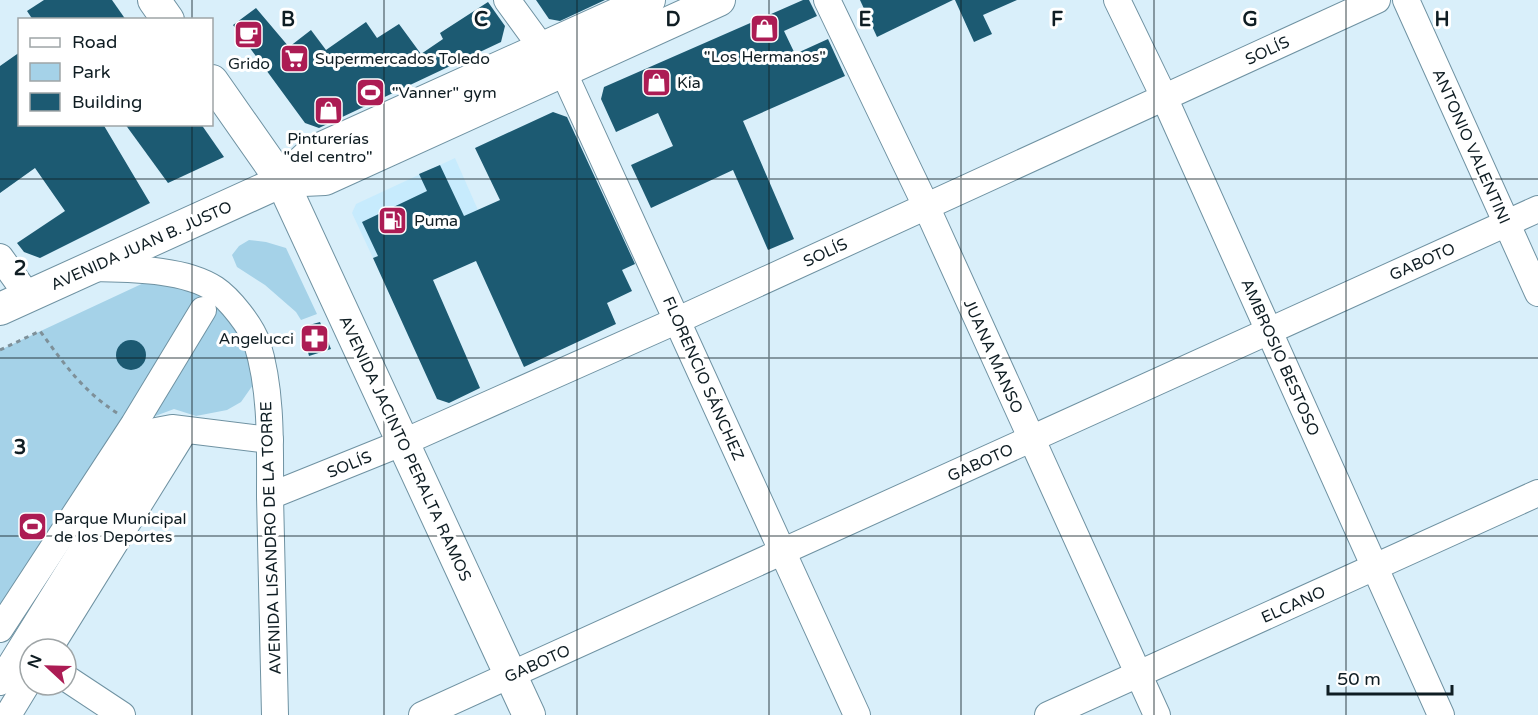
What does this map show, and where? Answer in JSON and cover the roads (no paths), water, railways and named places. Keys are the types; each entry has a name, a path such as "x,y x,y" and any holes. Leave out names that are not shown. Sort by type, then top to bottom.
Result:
{"main road":[{"path":"154,0 167,18"},
{"name":"AVENIDA JUAN B. JUSTO","path":"14,303 282,181 313,152 648,0"},
{"name":"AVENIDA JUAN B. JUSTO","path":"282,181 325,178 720,0"},
{"name":"AVENIDA JACINTO PERALTA RAMOS","path":"213,82 282,181 529,715"}],"street":[{"name":"FLORENCIO SÁNCHEZ","path":"507,0 542,48 563,71 857,715"},
{"name":"JUANA MANSO","path":"826,0 926,206 1157,715"},
{"name":"AMBROSIO BESTOSO","path":"1116,0 1164,97 1441,715"},
{"name":"SOLÍS","path":"270,496 404,442 678,320 1377,0"},
{"name":"ANTONIO VALENTINI","path":"1406,0 1538,293"},
{"name":"GABOTO","path":"422,715 1538,209"},
{"path":"0,256 14,303"},
{"name":"AVENIDA LISANDRO DE LA TORRE","path":"90,268 143,270 180,275 215,289 244,319 256,340 263,366 270,440 275,715"},
{"path":"0,629 134,424 203,310"},
{"path":"34,637 156,431 172,428 270,440"},
{"path":"56,637 185,430"},
{"name":"ELCANO","path":"1048,715 1538,493"},
{"path":"0,682 18,660"},
{"path":"78,686 123,715"},
{"path":"8,715 19,697"}],"place":[{"name":"\"Los Hermanos\"","path":"765,28"},
{"name":"Grido","path":"249,35"},
{"name":"Supermercados Toledo","path":"294,58"},
{"name":"Kia","path":"656,82"},
{"name":"\"Vanner\" gym","path":"371,92"},
{"name":"Pinturerías \"del centro\"","path":"328,110"},
{"name":"Puma","path":"393,220"},
{"name":"Angelucci","path":"315,338"},
{"name":"Parque Municipal de los Deportes","path":"33,527"}]}
